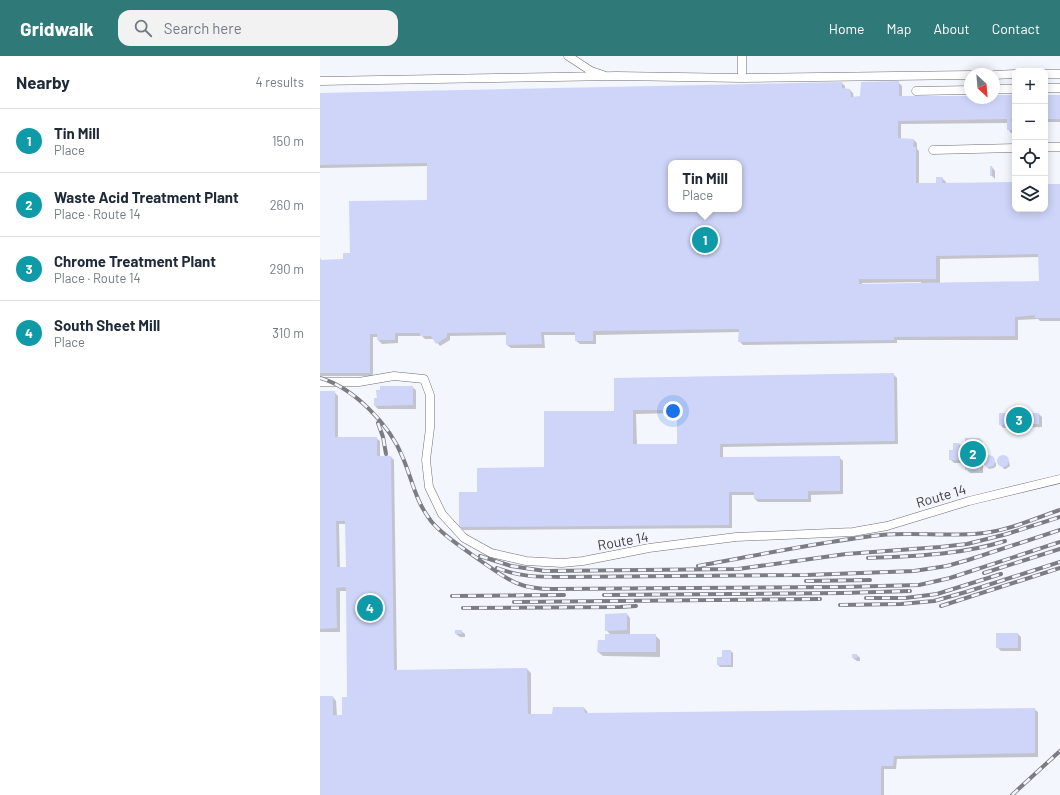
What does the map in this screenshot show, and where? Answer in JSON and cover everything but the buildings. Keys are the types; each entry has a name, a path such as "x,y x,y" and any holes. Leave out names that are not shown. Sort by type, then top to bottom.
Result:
{"street":[{"path":"568,56 596,73 617,76"},
{"path":"742,56 742,78"},
{"path":"1000,74 1012,74"},
{"path":"1048,74 1060,74"},
{"path":"320,81 617,76 742,78 964,75"},
{"path":"1048,88 1060,88"},
{"path":"1000,89 1012,89"},
{"path":"916,91 964,90"},
{"path":"1048,147 1060,147"},
{"path":"933,150 1012,148"},
{"name":"Route 14","path":"320,382 360,382 394,376 424,379 430,395 430,428 426,460 430,487 442,514 464,538 491,553 526,561 562,563 583,561 649,548 736,537 853,532 886,526 969,501 1060,478"}],"railway":[{"path":"320,378 333,383 358,399 380,421 397,445 421,506 436,527 499,573 514,582 531,587 553,589 919,585 950,578 1060,542"},
{"path":"378,423 383,437 386,454"},
{"path":"698,566 812,545 881,535 958,535 984,533 1013,527 1060,510"},
{"path":"480,556 511,566 545,571 738,569 846,554 967,544 1007,534 1060,517"},
{"path":"497,568 521,575 537,577 807,575 914,571 947,566 1060,530"},
{"path":"868,558 954,552 988,546 1005,541"},
{"path":"984,573 1060,549"},
{"path":"840,605 901,604 934,601 1060,562"},
{"path":"941,606 1060,568"},
{"path":"866,598 905,598 937,594 1001,574"},
{"path":"806,581 870,580"},
{"path":"604,595 910,591"},
{"path":"452,596 564,595"},
{"path":"514,602 820,599"},
{"path":"463,608 636,606"},
{"path":"1012,795 1060,751"}],"place":[{"name":"Tin Mill","path":"705,240"},
{"name":"Chrome Treatment Plant","path":"1019,420"},
{"name":"Waste Acid Treatment Plant","path":"973,454"},
{"name":"South Sheet Mill","path":"370,608"}]}
